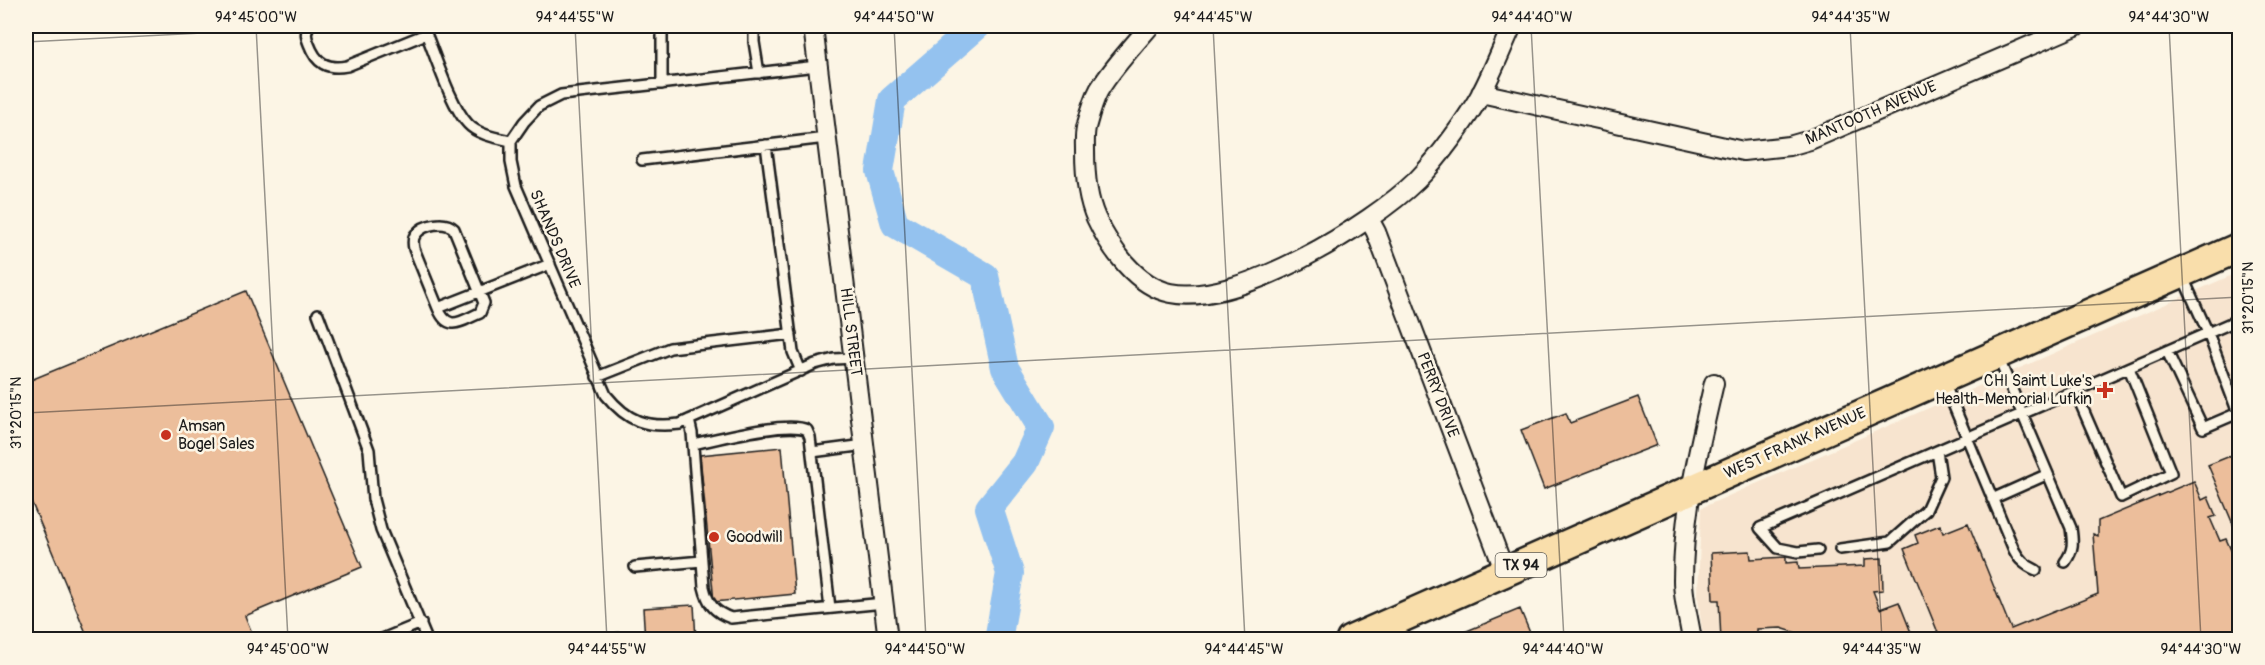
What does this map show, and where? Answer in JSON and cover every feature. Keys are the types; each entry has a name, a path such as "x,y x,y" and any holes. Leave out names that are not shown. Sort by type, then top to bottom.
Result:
{"main road":[{"name":"WEST FRANK AVENUE","path":"1351,639 2240,247"}],"street":[{"name":"HILL STREET","path":"813,26 888,639"},
{"path":"1150,26 1099,90 1085,127 1086,175 1089,195 1104,233 1132,272 1170,293 1215,291 1275,272 1369,219 1417,179 1451,138 1481,93 1512,26"},
{"name":"MANTOOTH AVENUE","path":"1481,93 1743,151 1767,150 1810,140 2076,26"},
{"name":"PERRY DRIVE","path":"1369,219 1376,232 1505,572"},
{"path":"1692,639 1683,582 1685,535 1690,489 1714,383"}],"lane":[{"path":"309,26 306,38 313,54 324,65 338,68 347,66 424,30 456,106 469,125 486,135 511,141 539,106 561,95 817,66"},
{"path":"662,26 662,84"},
{"path":"754,26 759,73"},
{"path":"642,160 826,138"},
{"name":"SHANDS DRIVE","path":"511,141 511,162 516,186 597,377 615,407 635,422 660,427 680,424 801,370 834,359 854,358"},
{"path":"766,145 790,334 793,352 801,370"},
{"path":"443,224 450,225 454,229 484,303 480,313 457,323 443,320 438,308 414,249 413,241 416,234 430,226 443,224"},
{"path":"438,308 550,264"},
{"path":"2167,351 2203,428 2239,414 2208,333 2181,273"},
{"path":"318,314 369,450 373,499 381,530 427,639"},
{"path":"1818,550 1798,552 1778,548 1760,528 2240,319"},
{"path":"597,377 670,348 790,334"},
{"path":"1997,354 2071,528 2074,543 2071,554 2065,562"},
{"path":"2075,391 2121,497 2171,473 2128,368"},
{"path":"1942,378 2019,559 2026,566 2036,570"},
{"path":"689,420 707,600 720,614 731,618 884,603"},
{"path":"693,444 775,428 803,428 809,433 830,608"},
{"path":"812,452 865,445"},
{"path":"1840,549 1890,542 1926,510 1941,477 1937,451"},
{"path":"1992,499 2048,474"},
{"path":"635,567 702,561"},
{"path":"380,639 421,623"}],"shaded area":[{"name":"CHI Saint Luke's Health-Memorial Lufkin","path":"2239,272 2239,639 1703,639 1698,596 1701,508"}],"building":[{"name":"Amsan Bogel Sales","path":"246,291 362,567 245,616 255,640 89,640 26,489 26,382"},
{"path":"1638,397 1657,445 1544,489 1521,430 1566,413 1570,423"},
{"path":"782,447 795,594 714,602 700,455"},
{"path":"2240,452 2240,535 2238,536 2208,465"},
{"path":"2194,481 2202,500 2208,497 2216,516 2210,518 2220,541 2226,539 2235,559 2231,561 2240,577 2240,640 1941,640 1904,549 1918,543 1915,535 1940,525 1943,533 1968,523 2011,629 2098,594 2093,534 2098,536 2098,521"},
{"path":"1750,551 1751,559 1786,557 1786,563 1798,562 1799,569 1865,566 1865,559 1882,558 1883,590 1873,591 1880,609 1899,602 1914,640 1819,640 1781,628 1757,629 1757,640 1721,640 1719,600 1713,600 1711,553"},
{"path":"694,605 696,640 645,640 643,608"},
{"path":"1520,609 1533,640 1445,640"},
{"path":"622,632 623,640 571,640 571,637"}],"waterway":[{"path":"977,26 892,100 880,171 895,224 985,276 1005,368 1041,427 1025,463 989,508 1010,573 998,640"}],"place":[{"name":"CHI Saint Luke's Health-Memorial Lufkin","path":"2105,390"},
{"name":"Amsan Bogel Sales","path":"166,435"},
{"name":"Goodwill","path":"714,537"}]}
